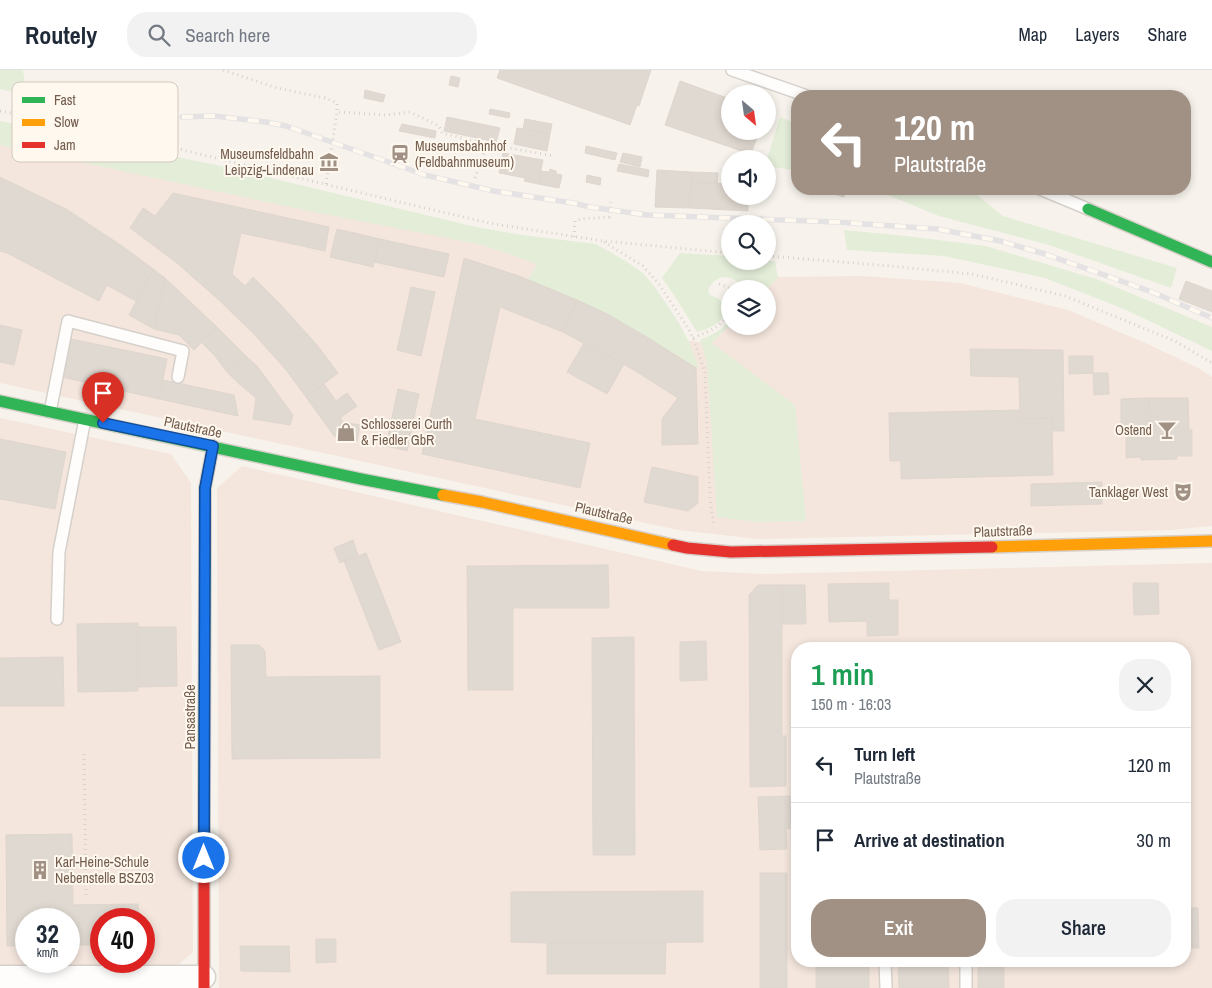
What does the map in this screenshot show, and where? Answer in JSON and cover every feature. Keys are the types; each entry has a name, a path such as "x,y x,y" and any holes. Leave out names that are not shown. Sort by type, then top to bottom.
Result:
{"main road":[{"path":"1088,209 1212,262"},
{"name":"Plautstraße","path":"0,401 360,479 482,502 687,548 731,552 816,551 1212,541"},
{"name":"Pansastraße","path":"204,982 205,488 213,446"}],"street":[{"path":"0,977 204,982"}],"lane":[{"path":"732,70 791,90"},
{"path":"1054,195 1088,209"},
{"path":"50,412 68,321 183,351 178,377"},
{"path":"58,619 59,552 85,419"},
{"path":"885,967 886,988"},
{"path":"966,967 966,988"}],"path":[{"path":"223,70 277,88 325,98 337,103 326,184"},
{"path":"337,112 386,114 410,112 439,126 442,133 487,144 554,156"},
{"path":"475,178 487,144"},
{"path":"178,149 494,224 603,241 721,252"},
{"path":"574,237 575,221 609,217 611,202"},
{"path":"603,241 643,266 659,284 693,338 705,372 710,498 717,550"},
{"path":"776,257 878,264 972,274 1065,296 1175,341 1212,363"},
{"path":"693,338 721,324"},
{"path":"84,754 86,897"}],"shaded area":[{"path":"0,142 12,145 12,162 94,162 483,245 568,274 680,340 712,343 721,334 776,335 775,280 778,277 862,276 960,283 1068,310 1150,345 1200,369 1212,377 1212,526 1172,530 757,539 678,530 0,383"},
{"path":"0,418 171,454 191,483 193,952 178,965 155,965 155,908 90,908 90,965 80,966 80,908 15,908 15,966 0,966"},
{"path":"242,466 702,571 765,574 1212,563 1212,988 219,988 217,488"}],"green space":[{"path":"0,70 23,70 25,82 12,82 12,92 0,89"},
{"path":"780,117 791,122 791,170 776,167 776,150 770,150 773,140 776,140 776,130"},
{"path":"0,121 12,123 12,148 0,145"},
{"path":"178,157 476,227 596,244 643,273 655,287 679,323 690,344 698,366 696,368 606,314 528,280 537,264 483,245 319,213 80,162 178,162"},
{"path":"888,195 977,195 1003,216 1177,268 1171,288 1049,245 939,216"},
{"path":"844,230 986,246 1099,280 1212,327 1212,351 1124,309 1045,278 944,256 847,250"},
{"path":"680,253 721,255 721,270 776,270 776,266 778,277 775,280 734,280 723,277 716,280 711,284 708,291 710,295 721,302 721,320 717,324 697,332 662,278"},
{"path":"721,329 721,334 712,343 795,405 806,521 756,522 717,517 707,362 700,340"}],"building":[{"path":"500,70 651,70 639,106 637,105 630,125 497,78"},
{"path":"451,76 460,78 458,87 449,85"},
{"path":"680,81 721,96 721,140 756,140 752,150 739,150 665,125"},
{"path":"365,90 385,95 383,102 364,98"},
{"path":"490,109 510,113 509,118 489,114"},
{"path":"447,117 500,128 496,142 444,131"},
{"path":"525,119 552,124 550,134 523,129"},
{"path":"402,124 436,131 435,138 399,131"},
{"path":"517,128 550,134 547,151 514,144"},
{"path":"586,146 617,153 615,160 585,153"},
{"path":"503,153 543,160 538,184 524,181 525,178 499,173"},
{"path":"623,153 642,157 640,167 620,162"},
{"path":"619,164 649,170 648,177 617,171"},
{"path":"550,169 556,171 556,174 562,175 559,188 538,184 541,171 549,172"},
{"path":"657,170 692,172 690,208 655,207"},
{"path":"692,172 718,173 717,184 691,182"},
{"path":"587,175 601,178 600,185 586,182"},
{"path":"0,177 66,209 153,269 136,301 107,285 99,301 0,251"},
{"path":"691,182 721,184 721,205 748,205 748,211 690,208"},
{"path":"173,193 329,227 325,251 241,233 232,274 245,286 253,277 317,345 338,373 306,397 287,371 253,333 220,301 177,263 130,228 143,208 155,216"},
{"path":"337,229 380,239 373,267 330,257"},
{"path":"380,239 449,254 444,277 374,262"},
{"path":"464,258 519,276 577,300 563,332 500,307 475,419 590,443 580,488 422,454"},
{"path":"153,269 165,278 154,329 129,315"},
{"path":"165,278 217,327 194,350 179,335 154,329"},
{"path":"1186,281 1212,291 1212,312 1179,299"},
{"path":"411,287 435,292 421,356 397,350"},
{"path":"577,300 607,314 696,368 698,444 662,445 662,419 678,398 634,370 563,332"},
{"path":"0,325 22,330 14,365 0,362"},
{"path":"217,327 245,355 227,372 201,342"},
{"path":"71,339 167,359 159,399 62,377"},
{"path":"584,343 624,364 607,394 567,372"},
{"path":"970,349 1063,350 1064,431 1052,431 1052,418 1020,419 1019,377 971,376"},
{"path":"245,355 257,366 238,383 227,372"},
{"path":"1069,356 1093,356 1093,373 1069,374"},
{"path":"257,366 293,415 290,425 253,419 256,398 238,383"},
{"path":"1093,373 1108,373 1109,394 1094,395"},
{"path":"163,380 234,395 238,416 159,399"},
{"path":"324,384 336,401 347,393 357,406 340,418 343,422 360,425 357,441 334,436 306,397"},
{"path":"398,389 419,394 407,451 386,446"},
{"path":"1149,398 1188,398 1189,430 1192,430 1192,456 1177,456 1177,459 1141,460 1141,457 1126,458 1126,431 1150,431"},
{"path":"1149,398 1150,431 1121,431 1121,399"},
{"path":"1020,410 1020,419 1052,418 1053,475 901,479 901,461 890,461 889,413"},
{"path":"0,439 66,452 55,509 0,499"},
{"path":"652,467 698,477 698,503 688,511 644,502"},
{"path":"1102,482 1102,504 1031,506 1031,484"},
{"path":"353,540 358,555 340,563 334,548"},
{"path":"366,553 401,642 379,650 344,561"},
{"path":"608,565 609,608 513,608 513,690 468,690 467,566"},
{"path":"889,583 889,600 898,600 898,635 867,636 867,621 829,622 828,584"},
{"path":"1133,583 1158,583 1159,614 1134,615"},
{"path":"758,585 782,585 782,736 786,736 786,786 750,787 749,595"},
{"path":"782,585 805,585 806,624 782,624"},
{"path":"138,623 138,691 78,692 77,624"},
{"path":"138,627 176,627 177,686 138,687"},
{"path":"634,637 635,855 593,855 592,638"},
{"path":"706,641 707,680 680,681 680,642"},
{"path":"231,645 259,645 265,651 266,677 380,676 380,758 232,759"},
{"path":"63,657 64,706 0,706 0,658"},
{"path":"790,796 791,828 786,829 787,849 760,850 758,797"},
{"name":"Karl-Heine-Schule Nebenstelle BSZ03","path":"72,834 73,905 138,904 138,908 90,908 90,945 80,945 80,908 15,908 15,946 7,946 6,835"},
{"path":"760,873 787,873 787,988 760,988"},
{"path":"703,891 703,942 511,942 511,892"},
{"path":"1191,908 1198,908 1199,948 1191,948"},
{"path":"316,939 336,939 336,962 316,963"},
{"path":"547,943 666,943 665,974 547,974"},
{"path":"240,946 289,946 290,972 241,971"},
{"path":"816,967 869,967 869,988 816,988"},
{"path":"898,967 948,967 949,988 899,988"},
{"path":"978,967 1004,967 1004,988 978,988"}],"railway":[{"path":"182,117 214,116 286,126 425,175 494,191 590,207 647,215 836,222 937,229 1000,241 1045,254 1152,292 1212,318"}],"traffic: fast":[{"path":"1088,209 1212,262"},
{"path":"0,401 443,495"},
{"path":"204,795 205,553"}],"traffic: slow":[{"path":"443,495 673,545"},
{"path":"992,547 1212,541"}],"traffic: jam":[{"path":"205,553 205,488 213,446"},
{"path":"673,545 731,552 992,547"},
{"path":"204,795 204,988"}],"place":[{"name":"Museumsbahnhof (Feldbahnmuseum)","path":"400,154"},
{"name":"Museumsfeldbahn Leipzig-Lindenau","path":"329,162"},
{"name":"Ostend","path":"1167,430"},
{"name":"Schlosserei Curth & Fiedler GbR","path":"346,432"},
{"name":"Tanklager West","path":"1183,492"},
{"name":"Karl-Heine-Schule Nebenstelle BSZ03","path":"40,870"}],"route":[{"path":"103,423 213,446 205,488 204,858"}]}
